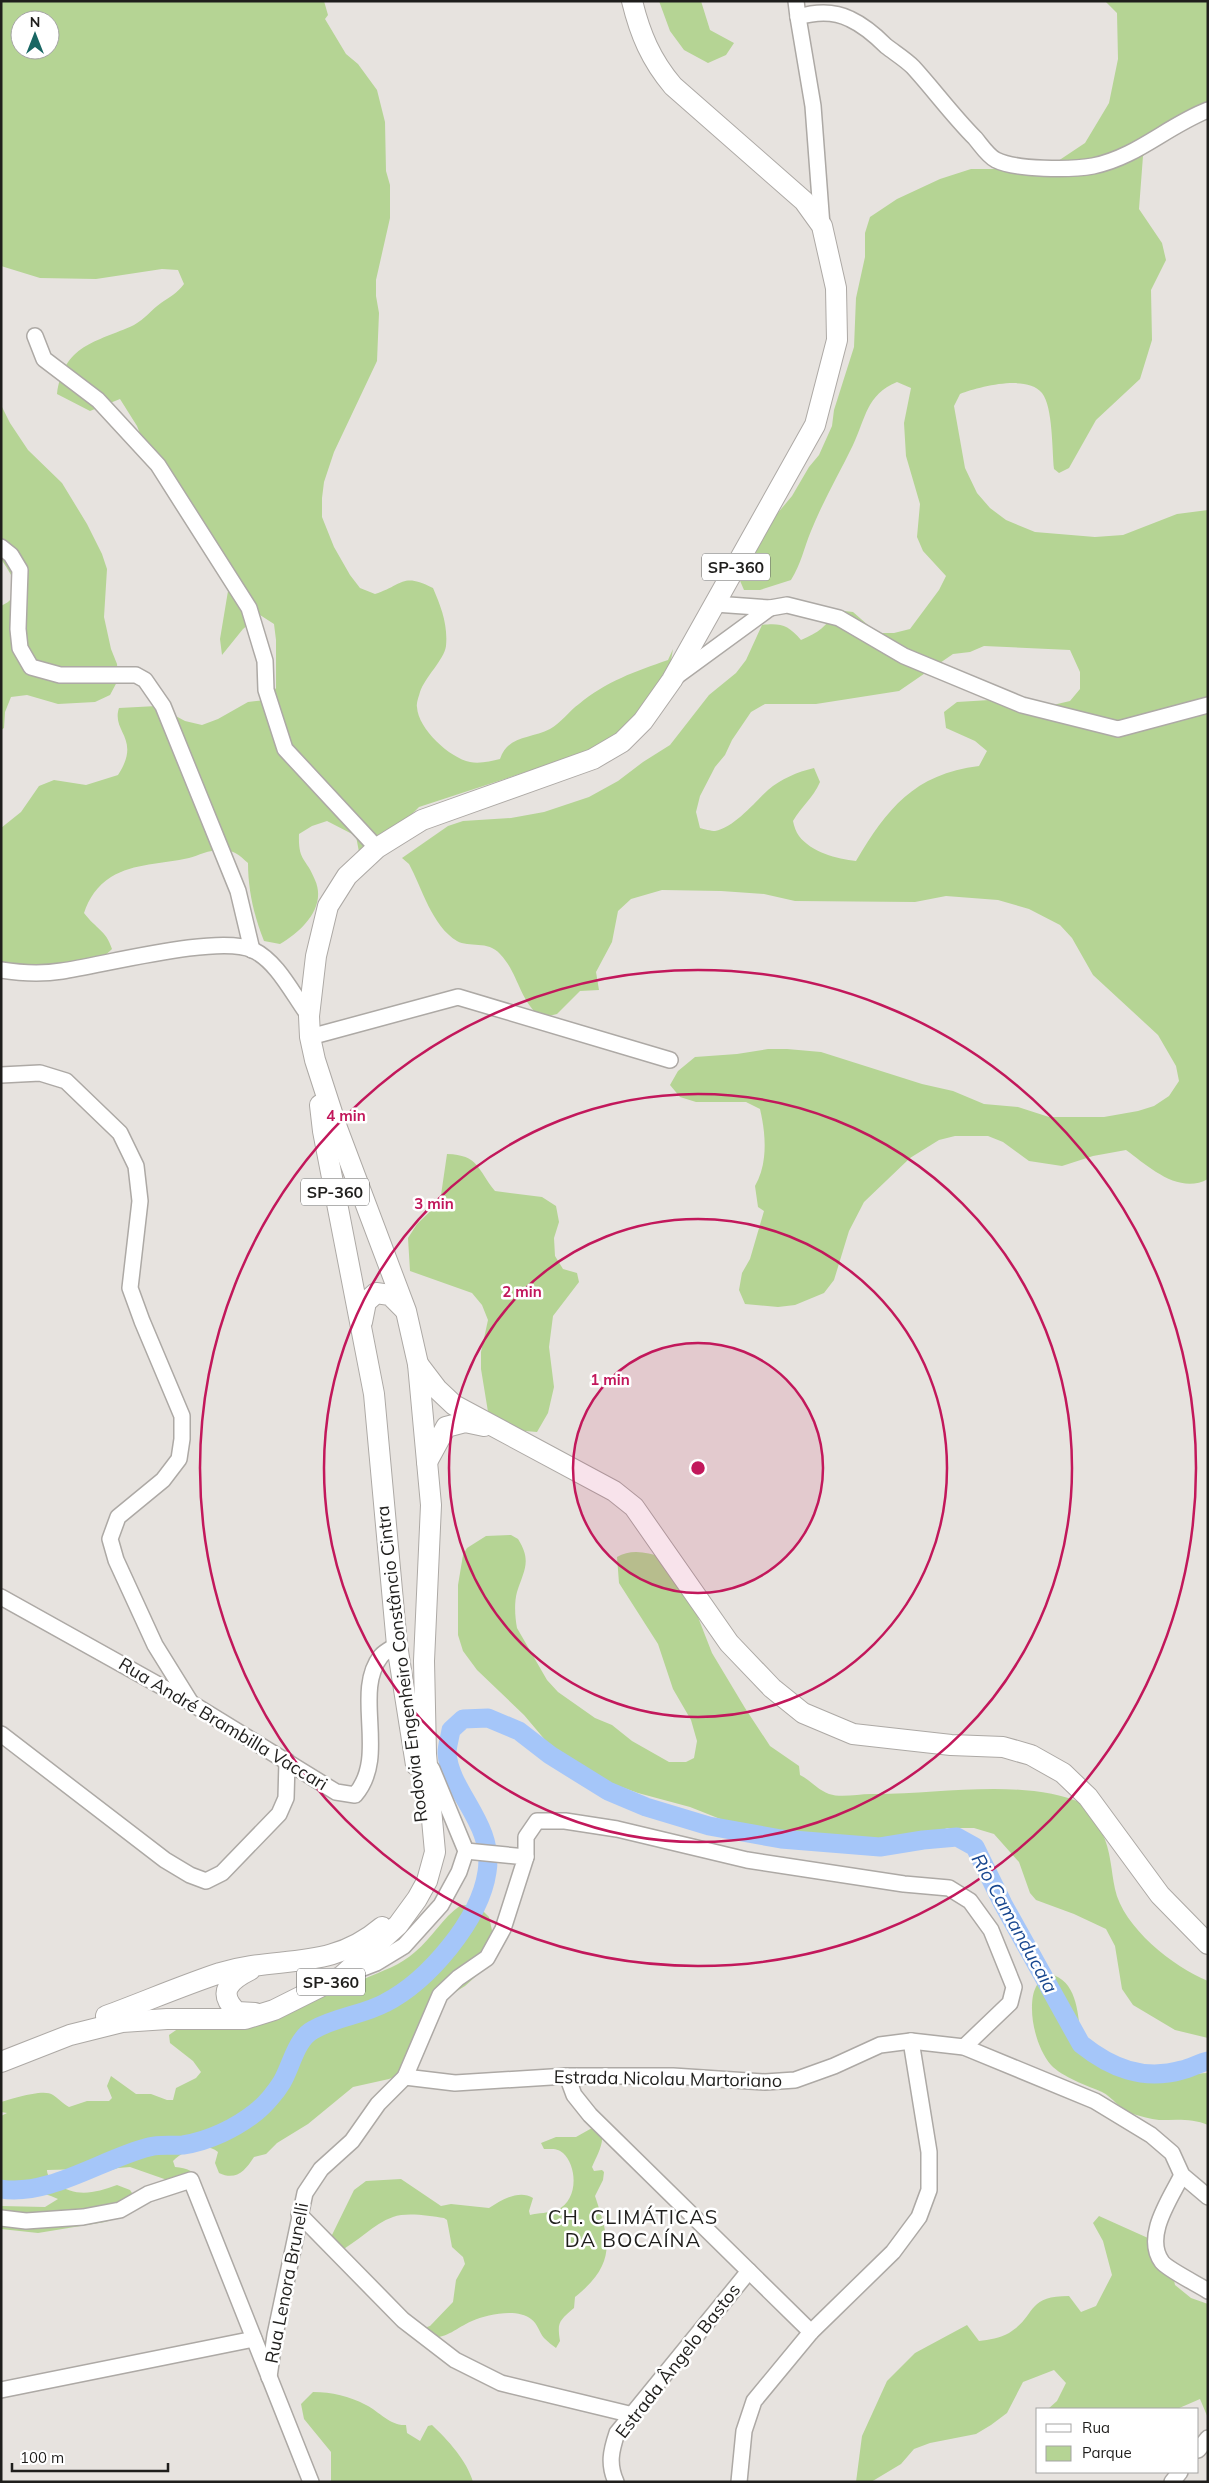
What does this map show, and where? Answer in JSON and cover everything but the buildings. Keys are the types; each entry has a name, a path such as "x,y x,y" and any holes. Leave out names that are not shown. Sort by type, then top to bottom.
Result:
{"main road":[{"name":"Rodovia Engenheiro Constâncio Cintra","path":"1,2062 70,2035 122,2022 167,2018 246,2019 274,2010 342,1976 398,1925 417,1899 427,1881 435,1852 426,1754 424,1661 431,1506 418,1364 406,1311 337,1128 315,1060 310,1037 309,1016 316,956 328,906 347,876 377,848 422,820 593,759 622,742 643,721 672,680 815,425 837,340 834,280 822,226 804,201 669,81 644,41 632,1"},
{"name":"Rodovia Engenheiro Constâncio Cintra","path":"70,2035 98,2019 220,1973 322,1958 362,1941 394,1916 415,1882 420,1861 422,1831 414,1755 397,1645 374,1394 362,1324 323,1131 315,1060"},
{"path":"362,1324 366,1302 376,1294 390,1295 406,1311"},
{"path":"418,1364 437,1389 454,1405 614,1491 634,1507 730,1643 772,1688 803,1713 853,1734 951,1745 1003,1747 1031,1755 1063,1774 1088,1796 1160,1895 1208,1944"},
{"path":"427,1462 446,1427 465,1422 496,1429"},
{"path":"259,1966 230,1982 227,1989 228,2000 237,2012 249,2013 274,2010"}],"street":[{"path":"796,1 813,106 822,226"},
{"path":"798,17 813,13 850,18 912,66 995,160 1017,166 1074,168 1093,166 1121,158 1138,151 1192,116 1208,110"},
{"path":"35,336 44,359 98,400 158,465 248,608 265,661 266,690 284,749 377,848"},
{"path":"1,547 11,555 20,570 18,628 20,648 30,667 60,675 136,674 145,680 163,706 238,891 252,950"},
{"path":"715,604 770,608 787,605 839,618 904,656 1022,705 1118,729 1208,705"},
{"path":"672,680 770,608"},
{"path":"1,970 60,972 197,947 232,944 252,950 269,961 309,1016"},
{"path":"310,1037 458,997 670,1060"},
{"path":"1,1075 40,1072 66,1081 120,1133 136,1166 140,1201 130,1288 182,1416 182,1439 179,1459 164,1480 118,1517 110,1539 116,1560 155,1645 191,1703"},
{"name":"Rua André Brambilla Vaccari","path":"1,1597 191,1703 336,1792 355,1795 364,1784 370,1758 370,1678 381,1656 397,1645"},
{"path":"1,1734 165,1860 190,1875 206,1881 222,1873 279,1814 286,1798 287,1761"},
{"path":"426,1754 472,1852"},
{"name":"Rua Lenora Brunelli","path":"269,2377 299,2214 305,2193 321,2169 352,2141 378,2104 405,2077 440,1995 458,1978 486,1958 502,1929 526,1837 537,1821 564,1821 617,1829 747,1860 904,1884 949,1888 970,1901 991,1930 1014,1987 1010,2002 964,2047"},
{"path":"472,1852 520,1856"},
{"path":"342,1976 376,1962 404,1946 441,1905 472,1852"},
{"path":"739,2482 744,2431 754,2401 811,2332 893,2252 920,2217 929,2190 929,2152 911,2042"},
{"name":"Estrada Nicolau Martoriano","path":"405,2077 455,2083 567,2076 672,2076 765,2082 794,2080 834,2066 880,2045 911,2042 964,2047 1095,2101 1151,2135 1172,2153 1182,2175"},
{"path":"567,2076 574,2094 590,2114 811,2332"},
{"path":"1208,2197 1182,2175 1156,2229 1156,2244 1162,2262 1208,2291"},
{"path":"1,2218 26,2221 82,2217 120,2210 148,2194 191,2180 311,2482"},
{"path":"299,2214 403,2320 455,2360 501,2383 633,2415"},
{"name":"Estrada Ângelo Bastos","path":"616,2482 611,2470 611,2452 617,2433 749,2271"},
{"path":"1,2390 254,2340"},
{"path":"1199,2449 1208,2438"}],"green space":[{"path":"1,1 324,1 328,15 325,19 346,54 358,64 377,90 385,122 386,171 390,185 390,218 376,280 379,313 377,361 334,452 324,482 322,517 334,547 360,588 375,594 408,580 423,583 433,588 445,623 446,646 442,657 422,686 418,697 417,707 423,724 436,741 453,755 478,763 500,759 504,751 514,742 550,729 589,696 610,683 668,660 673,649 668,677 614,743 419,807 408,818 359,852 356,836 327,821 312,826 299,834 301,855 315,880 318,900 315,909 304,925 280,944 264,941 252,903 248,863 233,852 218,850 189,858 129,869 111,877 102,884 91,897 84,913 104,933 110,943 112,949 100,959 87,966 60,972 1,968 1,828 21,812 39,786 54,780 86,785 118,775 125,762 127,752 127,744 119,723 119,708 157,706 185,721 202,725 218,719 248,702 266,700 276,688 274,624 260,615 243,629 222,655 220,639 228,591 225,575 200,517 143,441 137,426 120,399 90,411 57,394 66,365 74,355 94,342 138,323 176,292 184,284 178,270 162,269 96,279 40,278 1,266"},
{"path":"659,1 701,1 710,30 734,43 726,55 708,63 684,50 670,31"},
{"path":"1105,1 1208,1 1208,118 1164,136 1143,156 1139,209 1162,243 1166,260 1151,290 1152,340 1140,379 1096,420 1069,468 1059,473 1054,469 1051,429 1046,400 1035,387 1014,383 979,388 960,394 954,406 965,468 977,493 990,508 1006,520 1035,532 1095,537 1123,535 1177,514 1208,510 1208,1179 1186,1184 1175,1181 1154,1171 1126,1150 1093,1156 1062,1166 1029,1161 1003,1142 988,1136 955,1136 939,1140 910,1158 864,1202 849,1231 834,1280 824,1293 795,1305 778,1307 745,1304 739,1290 742,1273 750,1259 764,1211 758,1207 755,1186 762,1168 765,1149 760,1109 746,1102 696,1102 680,1097 670,1085 678,1071 695,1057 737,1054 768,1049 821,1052 922,1084 953,1091 984,1104 1018,1107 1049,1117 1104,1117 1154,1106 1169,1096 1179,1081 1176,1066 1158,1035 1093,975 1072,938 1060,925 1029,909 998,900 946,896 915,902 795,901 764,894 662,890 631,899 618,911 612,942 596,972 599,990 580,991 557,1014 541,1018 533,1010 500,954 490,947 457,941 441,926 428,906 409,864 402,858 448,826 463,821 511,818 544,812 589,797 618,781 670,745 709,695 736,673 746,660 762,625 774,624 784,626 801,640 822,628 836,610 853,612 877,633 894,633 910,629 939,590 946,576 923,551 917,537 920,504 906,456 904,423 911,388 897,382 879,394 868,408 853,445 816,520 791,580 760,590 744,590 738,576 761,533 792,496 809,467 819,455 832,426 834,410 854,347 856,298 865,257 865,233 870,217 897,199 940,179 971,169 1046,169 1085,143 1109,103 1118,59 1117,13","holes":["984,646 1070,650 1080,672 1080,689 1070,701 1053,705 1037,705 1006,696 990,700 957,702 944,712 946,728 975,741 987,751 979,766 956,770 937,777 905,797 879,825 856,861 841,859 817,850 804,842 796,831 793,821 820,782 814,768 778,782 737,820 722,829 715,831 700,828 696,812 700,796 715,767 725,755 732,740 751,712 765,704 816,704 899,691 953,654 970,652"]},
{"path":"1,405 10,423 28,450 62,483 87,524 102,554 107,569 104,617 111,649 117,664 118,680 110,695 95,702 58,704 27,695 11,697 5,712 4,728 1,730 1,606 14,596 15,584 1,559"},
{"path":"447,1154 458,1155 472,1160 495,1191 542,1197 556,1206 559,1222 554,1238 555,1256 563,1269 577,1273 579,1282 553,1316 549,1347 554,1387 548,1413 537,1432 501,1429 489,1418 481,1369 481,1352 488,1320 482,1305 472,1293 410,1271 408,1238 417,1224 440,1202"},
{"path":"511,1535 518,1539 525,1553 526,1560 515,1601 517,1628 547,1680 558,1692 595,1718 612,1725 632,1741 669,1762 686,1762 694,1758 697,1741 691,1720 673,1689 658,1644 619,1583 617,1557 622,1554 633,1552 661,1557 696,1612 712,1653 770,1746 799,1766 800,1775 825,1792 844,1796 1007,1789 1034,1791 1060,1796 1084,1804 1105,1840 1115,1889 1128,1917 1151,1944 1165,1956 1194,1975 1208,1981 1208,2038 1175,2030 1133,2005 1122,1989 1115,1946 1106,1929 1074,1914 1036,1900 1030,1893 1019,1862 994,1834 974,1828 947,1828 914,1844 821,1846 763,1829 733,1824 690,1807 638,1793 594,1777 557,1754 524,1715 477,1670 463,1651 458,1635 458,1585 463,1555 467,1548 486,1536"},
{"path":"461,1905 478,1906 489,1917 493,1935 484,1969 465,1986 444,1999 421,2024 421,2061 415,2068 389,2079 353,2087 308,2124 277,2143 266,2154 254,2157 247,2167 235,2175 230,2176 219,2173 215,2163 218,2152 207,2147 188,2151 173,2161 175,2167 187,2169 196,2175 201,2182 198,2185 170,2181 130,2167 118,2168 99,2174 84,2169 47,2170 52,2180 71,2191 86,2193 117,2185 130,2190 136,2199 121,2217 105,2222 38,2233 1,2229 1,2206 45,2207 58,2199 37,2192 1,2189 1,2116 7,2113 1,2112 1,2102 43,2093 53,2095 69,2107 87,2101 109,2101 112,2098 107,2086 111,2076 136,2094 151,2094 167,2100 173,2100 176,2088 196,2078 201,2072 193,2061 170,2043 169,2035 179,2028 364,1979 404,1961 427,1941 448,1916"},
{"path":"1050,1974 1059,1978 1071,1991 1075,2000 1081,2039 1125,2070 1137,2077 1150,2081 1166,2081 1208,2073 1208,2125 1190,2120 1156,2120 1128,2112 1106,2094 1068,2077 1051,2065 1043,2053 1037,2038 1032,2009 1035,1988 1041,1980"},
{"path":"592,2128 598,2130 602,2138 592,2167 594,2171 602,2170 604,2172 603,2180 595,2196 604,2226 606,2251 604,2262 598,2273 589,2285 575,2297 574,2308 560,2322 560,2341 556,2348 544,2338 533,2321 525,2316 511,2313 486,2316 436,2338 430,2338 421,2329 430,2326 453,2302 456,2280 465,2264 463,2257 452,2247 447,2220 444,2218 425,2215 393,2217 379,2224 338,2252 331,2237 354,2190 366,2181 401,2179 441,2206 451,2204 489,2208 516,2195 522,2195 533,2198 529,2211 530,2215 557,2210 564,2206 569,2199 574,2183 573,2175 568,2159 561,2151 544,2149 541,2143 556,2137 576,2137"},
{"path":"1099,2216 1148,2238 1163,2254 1172,2270 1175,2285 1191,2298 1208,2304 1208,2418 1200,2399 1179,2408 1049,2408 1057,2401 1066,2383 1054,2370 1023,2382 1007,2413 976,2434 930,2443 914,2449 901,2464 871,2482 856,2482 862,2436 887,2381 915,2353 967,2325 979,2341 1006,2335 1018,2327 1033,2308 1045,2299 1069,2296 1081,2312 1096,2306 1112,2275 1103,2241 1093,2223"},
{"path":"313,2392 340,2395 360,2402 390,2421 406,2425 407,2433 420,2441 428,2426 432,2425 462,2459 473,2482 331,2482 331,2452 304,2419 301,2404"}],"waterway":[{"name":"Rio Camanducaia","path":"1,2189 19,2190 57,2182 132,2152 149,2147 193,2143 231,2128 256,2112 274,2094 280,2086 298,2046 307,2034 330,2022 385,2003 418,1980 434,1965 463,1929 474,1910 487,1872 488,1855 485,1839 456,1782 450,1768 447,1753 451,1730 463,1719 488,1718 519,1731 550,1755 608,1791 646,1807 709,1826 781,1839 880,1847 957,1837 975,1847 1003,1904 1081,2044 1116,2066 1141,2073 1168,2073 1208,2061"}],"district":[{"name":"CH. CLIMÁTICAS DA BOCAÍNA","path":"633,2228"}]}
